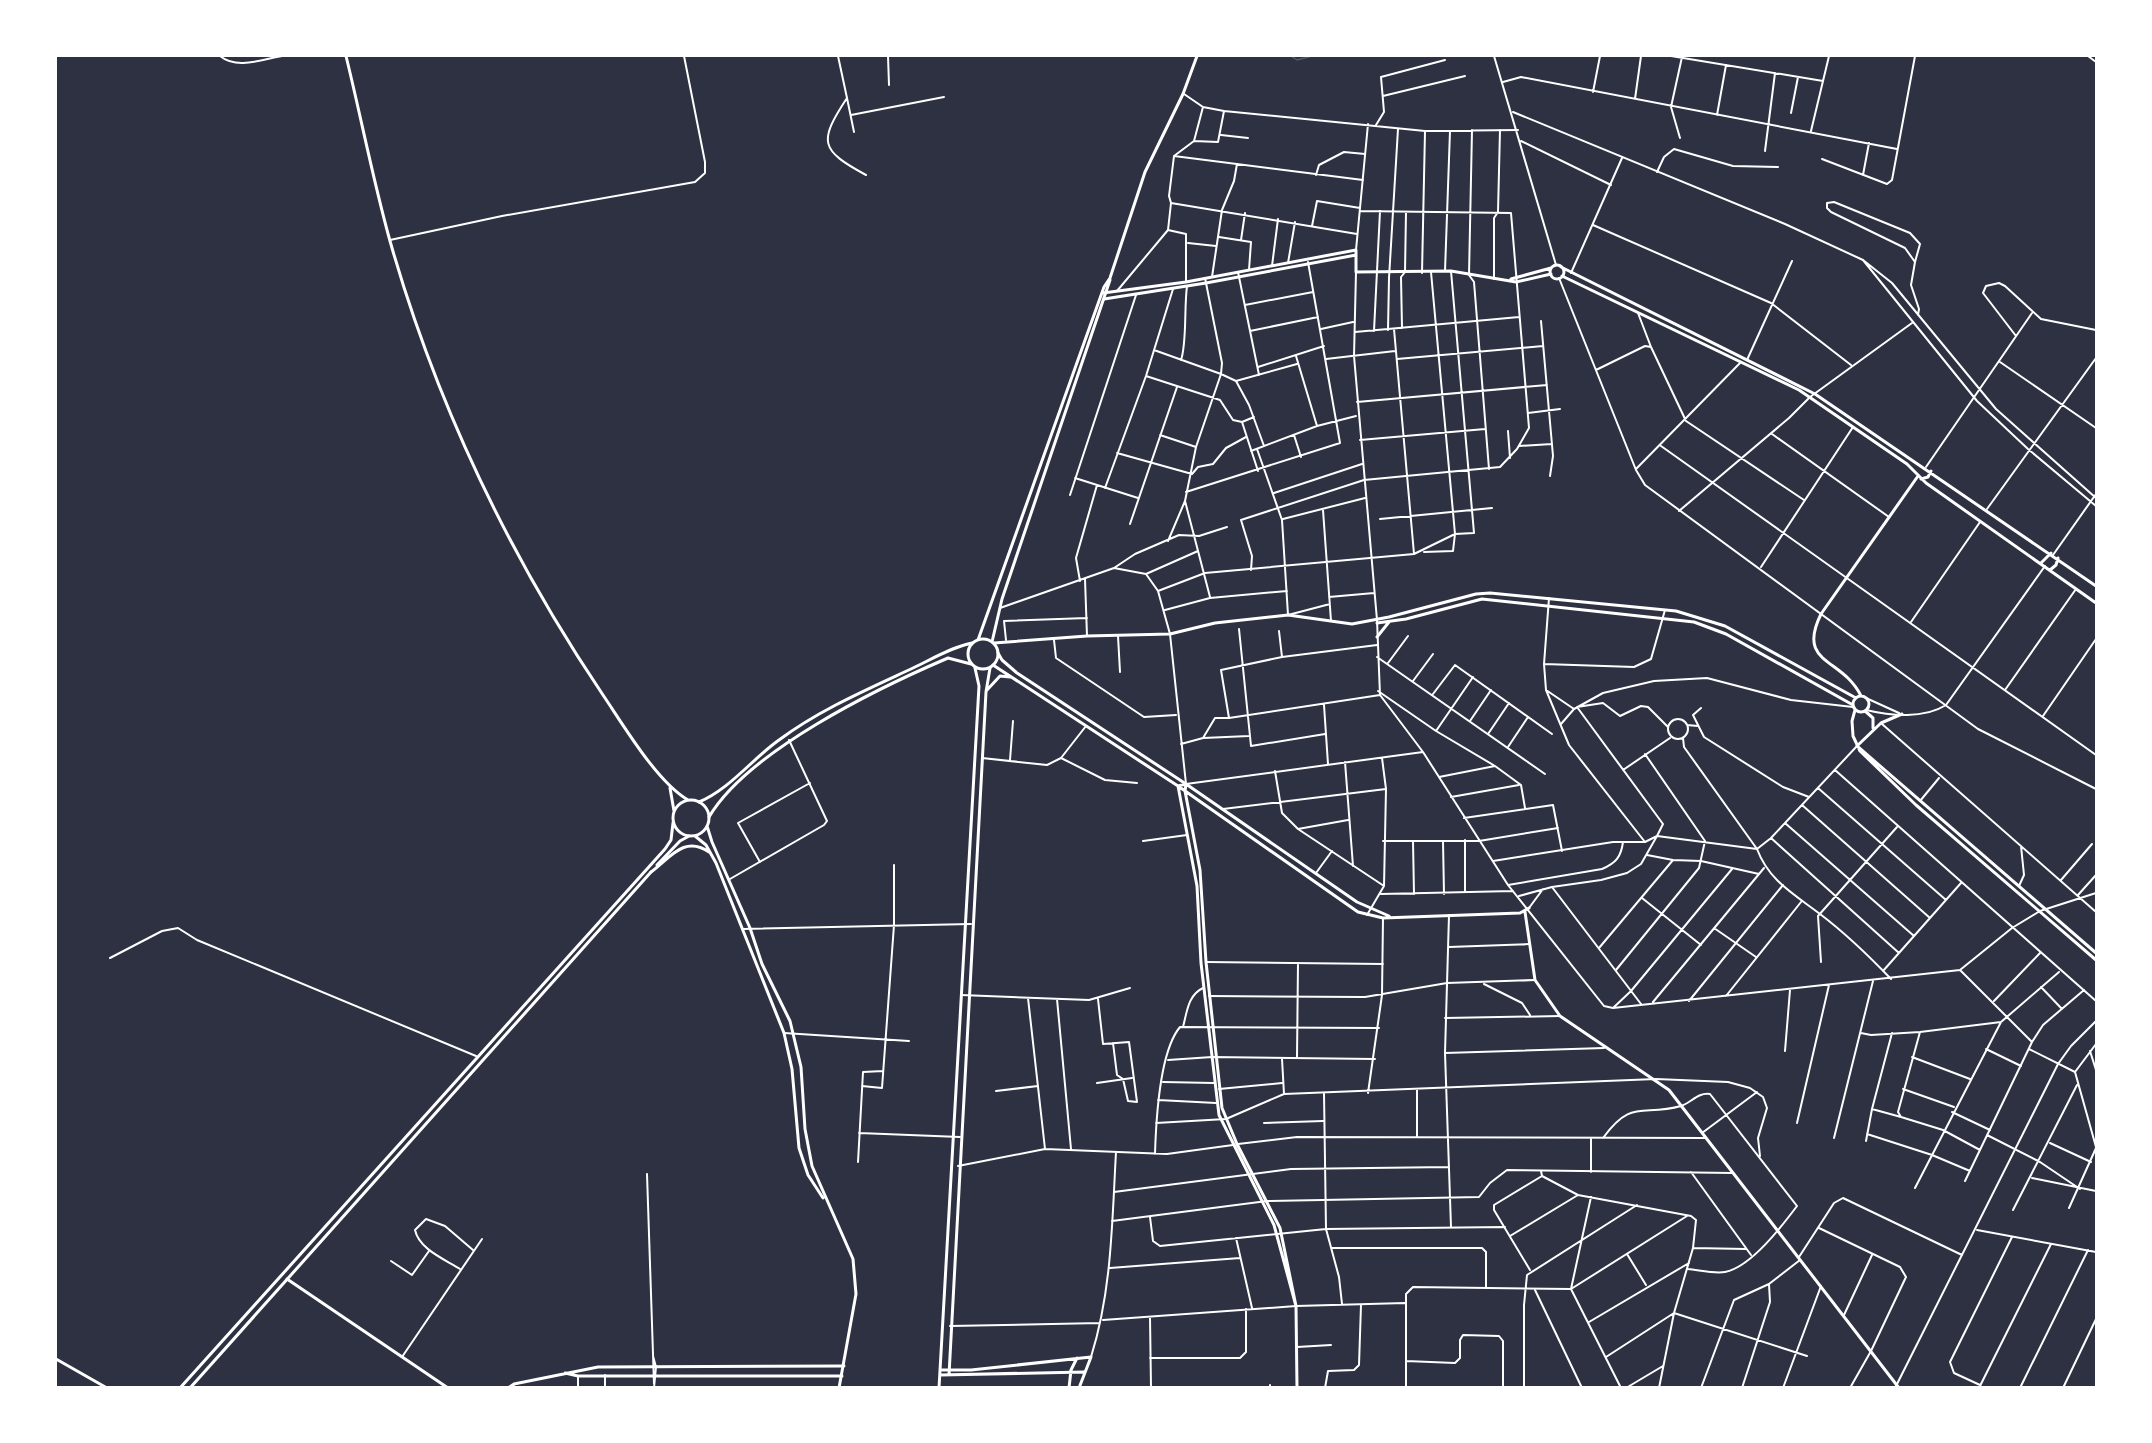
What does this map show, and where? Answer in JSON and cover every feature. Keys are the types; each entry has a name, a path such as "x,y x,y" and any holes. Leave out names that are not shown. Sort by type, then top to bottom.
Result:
{"street":[{"path":"220,56 242,64 280,56"},
{"path":"346,56 390,240 433,372 491,506 520,560 595,684 669,787 688,800 699,802 716,793 779,740 810,720 943,654 978,640 993,643 1006,640 1170,634 1215,622 1288,615 1330,604"},
{"path":"390,240 502,216 695,182 705,173 705,162 684,56"},
{"path":"838,56 854,132"},
{"path":"888,56 889,85"},
{"path":"1197,56 1183,93 1145,172 1110,278 1106,298 1000,608 993,643 1002,660 1017,673 1186,784 1370,910 1390,916"},
{"path":"1494,56 1513,112 1556,265"},
{"path":"1593,92 1599,56"},
{"path":"1635,99 1641,56"},
{"path":"1671,56 1823,81"},
{"path":"1810,132 1829,56"},
{"path":"1822,159 1887,184 1892,180 1915,56"},
{"path":"1970,56 1976,56"},
{"path":"2088,56 2097,62"},
{"path":"1680,138 1671,107 1682,57"},
{"path":"1376,125 1384,112 1381,77 1444,60"},
{"path":"1717,115 1727,64"},
{"path":"1765,151 1775,73"},
{"path":"1383,96 1465,76"},
{"path":"1503,82 1521,77 1897,149"},
{"path":"1791,113 1798,77"},
{"path":"1183,93 1203,107 1224,111 1425,131 1518,130"},
{"path":"851,116 944,97"},
{"path":"847,98 830,129 828,144 838,160 867,175"},
{"path":"1117,291 1168,230 1174,156 1194,141 1203,107"},
{"path":"1194,141 1218,142 1224,111"},
{"path":"1513,112 1785,224 1863,260 1892,283 1996,409 2096,496 2052,554 2041,563"},
{"path":"1368,124 1356,252 1353,332 1357,416 1377,621 1378,691 1423,752 1508,885 1529,908 1600,1001 1613,1008 1653,1002 1689,1001 1873,980 1891,980 1960,970 2012,928 2040,911 2079,896 2097,893"},
{"path":"1388,330 1398,128"},
{"path":"1472,130 1469,275 1474,282 1489,470"},
{"path":"1494,279 1494,218 1498,212 1500,130"},
{"path":"1422,273 1425,131"},
{"path":"1445,271 1450,131"},
{"path":"1221,135 1248,138"},
{"path":"1521,141 1611,185"},
{"path":"1863,175 1869,143"},
{"path":"1657,172 1664,157 1674,149 1733,166 1778,168"},
{"path":"1316,175 1319,165 1344,152 1365,154"},
{"path":"1174,156 1363,180"},
{"path":"1571,273 1623,157"},
{"path":"1212,277 1222,210 1234,181 1237,165"},
{"path":"1251,570 1252,556 1241,520 1365,480 1469,472 1500,467 1520,446 1529,428 1516,282 1513,216 1507,212 1380,211 1317,201 1312,226"},
{"path":"1915,262 1905,248 1831,212 1827,208 1827,203 1834,202 1910,233 1920,244 1911,285 1919,309 1918,315"},
{"path":"1171,203 1245,213 1358,234"},
{"path":"1374,331 1380,211"},
{"path":"1402,328 1401,277 1405,272 1406,211"},
{"path":"1242,240 1245,213"},
{"path":"1272,266 1278,219"},
{"path":"1288,262 1295,222"},
{"path":"1593,225 1771,303 1851,365"},
{"path":"1168,230 1186,234 1188,243 1186,282"},
{"path":"1218,237 1251,242 1249,270"},
{"path":"1188,243 1216,246"},
{"path":"1101,293 1186,282 1288,262 1356,252"},
{"path":"1099,300 1308,265 1356,252"},
{"path":"1186,492 1258,471 1340,443 1307,260"},
{"path":"1863,260 1974,397 2028,449 2097,506"},
{"path":"1747,360 1792,261"},
{"path":"1556,265 1815,394 1924,466 2097,586"},
{"path":"1510,280 1556,265"},
{"path":"1561,267 1560,277 1595,371 1636,470 1645,485 1978,729 2097,789"},
{"path":"1551,268 1551,274"},
{"path":"1356,272 1445,271 1516,282 1551,274 1560,277 1742,362 1810,397 1853,426 1980,522 2097,603"},
{"path":"1238,272 1259,375"},
{"path":"1158,591 1205,573 1452,551 1455,534 1431,272"},
{"path":"1422,552 1455,534 1474,532 1467,430 1451,272"},
{"path":"978,640 1101,293 1110,278"},
{"path":"1168,541 1185,501 1196,447 1221,374 1222,363 1205,278"},
{"path":"2016,336 1987,301 1983,289 1999,283 2019,298 2032,314 2041,320 2097,330"},
{"path":"1181,360 1185,346 1184,311 1187,286"},
{"path":"1105,488 1146,376 1173,289"},
{"path":"1245,305 1313,292"},
{"path":"1070,495 1136,295"},
{"path":"1638,313 1651,347 1686,421 1804,500"},
{"path":"1902,714 1861,696 1854,681 1822,658 1812,645 1812,631 1821,614 2032,314"},
{"path":"1250,331 1318,317"},
{"path":"1353,332 1519,317"},
{"path":"1541,321 1552,444 1550,476"},
{"path":"1321,329 1354,322"},
{"path":"1679,511 1771,434 1810,397 1851,365 1912,323"},
{"path":"1394,329 1414,554"},
{"path":"1258,367 1324,346"},
{"path":"1397,359 1543,346"},
{"path":"1595,371 1645,346 1651,347"},
{"path":"1154,350 1236,381 1254,417 1264,446"},
{"path":"1326,359 1396,351"},
{"path":"1296,356 1317,426"},
{"path":"1987,509 2028,449 2036,445 2097,358"},
{"path":"1999,361 2097,428"},
{"path":"1636,470 1742,362"},
{"path":"1236,381 1297,364"},
{"path":"1146,376 1222,402 1233,420 1242,422 1254,417"},
{"path":"1357,402 1547,385"},
{"path":"1130,524 1177,387"},
{"path":"1528,413 1560,409"},
{"path":"1251,451 1317,426 1357,416"},
{"path":"1242,422 1258,471"},
{"path":"1760,568 1853,426"},
{"path":"1360,440 1486,429"},
{"path":"1508,431 1510,458"},
{"path":"1771,434 1889,517"},
{"path":"1160,435 1196,447"},
{"path":"1294,435 1300,457"},
{"path":"1191,474 1198,467 1213,464 1226,448 1246,436"},
{"path":"1520,446 1552,444"},
{"path":"1661,446 2097,755"},
{"path":"1257,449 1282,520 1288,615"},
{"path":"1117,453 1191,474"},
{"path":"1274,493 1362,464"},
{"path":"1918,476 1928,477 1931,471"},
{"path":"1075,478 1138,498"},
{"path":"1080,581 1076,558 1097,485"},
{"path":"1282,520 1365,498"},
{"path":"1185,501 1210,598"},
{"path":"1380,519 1492,508"},
{"path":"1323,510 1331,622"},
{"path":"1911,622 1980,522"},
{"path":"1000,608 1114,568 1135,554 1179,535 1192,535 1227,527"},
{"path":"1114,568 1146,574 1198,551"},
{"path":"2050,570 2056,565 2058,558"},
{"path":"1377,621 1389,622 1477,600 1663,618 1711,627 1854,707 1866,711 1902,714 1930,713 1946,705 2045,566"},
{"path":"1146,574 1158,591 1170,634 1185,791 1200,870 1217,1090 1216,1102 1220,1120 1232,1145 1265,1201"},
{"path":"1085,579 1087,636"},
{"path":"2006,690 2077,588"},
{"path":"1165,610 1210,598 1287,591"},
{"path":"1329,597 1374,593"},
{"path":"1288,615 1352,624 1377,621 1476,594 1549,598 1665,610 1716,622 1856,698"},
{"path":"1549,598 1544,664 1546,690 1569,745 1645,842"},
{"path":"1544,664 1634,667 1651,659 1665,610"},
{"path":"1006,640 1004,621 1087,618"},
{"path":"1377,637 1389,622"},
{"path":"1239,629 1250,715 1251,746 1325,734"},
{"path":"1279,631 1282,657"},
{"path":"1118,636 1120,672"},
{"path":"1388,664 1408,636"},
{"path":"2043,716 2097,639"},
{"path":"1054,640 1056,658 1144,717 1177,715"},
{"path":"939,1388 979,686 975,668 967,653 972,643"},
{"path":"1229,718 1221,670 1282,657 1377,645"},
{"path":"949,1375 971,924 986,692 998,653"},
{"path":"1413,681 1432,654"},
{"path":"1377,657 1545,774"},
{"path":"839,1388 856,1301 855,1271 842,1230 826,1202 809,1156 801,1067 793,1033 762,964 750,928 707,826 709,817 722,799 789,740 948,658 971,664"},
{"path":"1432,695 1455,664 1552,734"},
{"path":"975,668 992,667 1012,677 1178,786 1350,907 1367,915 1383,918 1525,912 1543,889"},
{"path":"986,692 1000,676 1012,677"},
{"path":"1436,731 1473,677"},
{"path":"1561,724 1576,708 1603,693 1654,681 1707,678 1791,700 1854,707"},
{"path":"1470,721 1491,690"},
{"path":"1519,896 1552,887 1613,878 1633,870 1647,855 1663,824 1576,708 1546,690"},
{"path":"1378,691 1521,785 1525,808"},
{"path":"1203,738 1215,718 1324,705 1380,695"},
{"path":"1856,698 1861,696"},
{"path":"1856,698 1852,721 1857,746 1916,805 2097,960"},
{"path":"1866,698 1869,704 1866,711"},
{"path":"1576,708 1603,702 1620,716 1641,706 1648,707 1668,727 1671,737"},
{"path":"1488,734 1509,703"},
{"path":"1324,705 1328,764"},
{"path":"1701,708 1693,716 1704,737 1783,787 1809,798"},
{"path":"1866,711 1874,718 1871,732"},
{"path":"1492,861 1623,841 1645,842 1657,836 1757,849 1771,838 1871,732 1881,723 1902,714"},
{"path":"1507,748 1528,717"},
{"path":"1623,770 1671,737 1683,738 1688,733 1687,725 1683,720 1676,720 1668,727"},
{"path":"1010,760 1013,721"},
{"path":"1881,723 2097,912"},
{"path":"1687,725 1698,726"},
{"path":"982,758 1047,765 1060,758 1086,726"},
{"path":"1181,744 1203,738 1250,735"},
{"path":"1683,738 1684,747 1757,849 1764,868 1801,902 1820,914 1891,980"},
{"path":"730,879 826,823 827,816 789,740"},
{"path":"1857,746 2097,953"},
{"path":"1178,786 1423,752"},
{"path":"1616,970 1699,868 1705,841 1645,754"},
{"path":"1060,758 1105,780 1137,783"},
{"path":"1367,915 1384,886 1383,841 1386,789 1382,758"},
{"path":"1346,762 1353,866"},
{"path":"1439,777 1495,766"},
{"path":"1835,770 2060,971 2097,1001"},
{"path":"1275,771 1282,813 1298,829 1384,886"},
{"path":"1920,801 1940,777"},
{"path":"2092,788 2097,782"},
{"path":"760,862 738,823 810,783"},
{"path":"1451,797 1521,785"},
{"path":"1178,786 1197,886 1203,988 1211,1028"},
{"path":"180,1388 476,1056 665,849 671,840 674,812 669,787"},
{"path":"1818,788 1946,900"},
{"path":"1223,809 1386,789"},
{"path":"674,812 677,807 688,800"},
{"path":"699,802 709,817"},
{"path":"1464,818 1553,805 1562,851"},
{"path":"1802,805 1930,918"},
{"path":"1298,829 1349,820"},
{"path":"673,823 679,832 689,836 695,836 707,826"},
{"path":"1785,823 1914,936"},
{"path":"1821,962 1820,914 1897,827"},
{"path":"1383,841 1479,841 1558,828"},
{"path":"1143,841 1188,835"},
{"path":"190,1388 651,872 680,841 689,836"},
{"path":"695,836 711,853 784,1033 792,1069 800,1148 814,1188 826,1202"},
{"path":"1771,838 1899,953"},
{"path":"1465,840 1465,892"},
{"path":"1413,841 1414,894"},
{"path":"1443,841 1444,894"},
{"path":"1508,885 1602,869 1616,861 1621,854 1623,841"},
{"path":"2061,880 2092,844"},
{"path":"651,872 685,845 695,845 711,853"},
{"path":"2019,886 2024,875 2020,846"},
{"path":"1316,873 1332,851"},
{"path":"1647,855 1673,860 1701,861 1759,874"},
{"path":"1599,948 1673,860"},
{"path":"862,1086 882,1088 894,926 894,865"},
{"path":"1653,1002 1764,868"},
{"path":"1613,1008 1631,991 1732,869"},
{"path":"2079,896 2097,875"},
{"path":"1883,971 1961,883"},
{"path":"1689,1001 1783,885"},
{"path":"1552,887 1641,1004"},
{"path":"1381,894 1513,891"},
{"path":"1642,898 1701,945"},
{"path":"1726,996 1801,902"},
{"path":"1525,912 1535,980 1560,1016 1669,1090 1897,1386 2058,1064 2071,1046 2097,1021"},
{"path":"1449,915 1445,1053 1450,1227"},
{"path":"1368,1093 1375,1059 1382,995 1383,918"},
{"path":"743,929 971,924"},
{"path":"110,958 162,931 178,928 197,940 476,1056"},
{"path":"1714,928 1756,957"},
{"path":"1449,947 1530,944"},
{"path":"1994,1001 2040,953"},
{"path":"1206,962 1383,964"},
{"path":"1298,963 1296,1027 1298,1058"},
{"path":"1960,970 1994,1001 2032,1042"},
{"path":"1915,1188 1954,1107 2006,1014 2060,971"},
{"path":"1209,996 1382,995 1448,983 1535,980"},
{"path":"1834,1138 1862,1033 1873,980"},
{"path":"1482,983 1522,1003 1530,1015"},
{"path":"1797,1123 1829,985"},
{"path":"2041,986 2062,1009"},
{"path":"961,995 1098,999 1130,988"},
{"path":"1183,1027 1189,1001 1197,990 1203,988"},
{"path":"1785,1052 1790,990"},
{"path":"1965,1181 2032,1042 2043,1025 2084,990"},
{"path":"1028,998 1045,1149"},
{"path":"1057,999 1071,1149"},
{"path":"1098,999 1103,1044 1113,1043 1129,1042 1137,1102 1128,1101 1124,1079 1117,1075 1113,1043"},
{"path":"1445,1018 1560,1016"},
{"path":"1862,1033 1871,1035 1920,1032 2001,1022"},
{"path":"1155,1154 1158,1100 1171,1038 1180,1027 1379,1028"},
{"path":"1901,1117 1898,1113 1903,1089 1920,1032"},
{"path":"784,1033 909,1041"},
{"path":"1866,1141 1892,1033"},
{"path":"2069,1208 2080,1189 2097,1147 2075,1072 2097,1044"},
{"path":"1445,1053 1604,1048"},
{"path":"1986,1049 2021,1066"},
{"path":"2029,1049 2075,1072"},
{"path":"2090,1051 2097,1070"},
{"path":"1166,1060 1214,1057 1375,1059"},
{"path":"1214,1057 1214,1083 1226,1119 1279,1233 1296,1305 1297,1388"},
{"path":"1912,1057 1970,1079"},
{"path":"1282,1059 1284,1094"},
{"path":"858,1162 863,1072 883,1071"},
{"path":"1097,1083 1132,1078"},
{"path":"1156,1123 1226,1119 1284,1094 1368,1093 1656,1079 1728,1082 1758,1091 1763,1097 1767,1108 1758,1138 1760,1156"},
{"path":"1162,1082 1214,1083"},
{"path":"1217,1090 1282,1083"},
{"path":"2013,1210 2040,1162 2077,1085"},
{"path":"996,1091 1038,1086"},
{"path":"1903,1089 1954,1107"},
{"path":"1417,1090 1417,1137"},
{"path":"1702,1133 1758,1091"},
{"path":"1324,1094 1326,1228 1339,1277 1342,1304"},
{"path":"1603,1138 1617,1120 1629,1113 1682,1106 1707,1094 1727,1114 1797,1206 1778,1232 1752,1255 1727,1272 1688,1269"},
{"path":"1158,1100 1216,1102"},
{"path":"1872,1109 1943,1131 1980,1150"},
{"path":"1952,1112 1990,1130"},
{"path":"1264,1123 1323,1121"},
{"path":"859,1132 960,1137"},
{"path":"1867,1134 1932,1155 1970,1171"},
{"path":"1987,1135 2040,1162 2080,1189"},
{"path":"958,1166 1045,1149 1155,1154 1297,1137 1706,1138"},
{"path":"1591,1139 1591,1172"},
{"path":"2049,1143 2091,1162"},
{"path":"1079,1388 1102,1321 1110,1268 1116,1152"},
{"path":"1114,1192 1252,1172 1449,1167"},
{"path":"1112,1221 1265,1201 1479,1197 1490,1183 1507,1170 1733,1173"},
{"path":"1540,1170 1542,1176 1578,1195 1693,1217 1696,1223 1693,1248 1674,1313 1659,1388"},
{"path":"1692,1172 1752,1255"},
{"path":"647,1174 654,1386"},
{"path":"1530,1270 1494,1210 1494,1205 1542,1176"},
{"path":"2031,1178 2097,1191"},
{"path":"1510,1236 1578,1195"},
{"path":"1590,1197 1570,1289 1621,1388"},
{"path":"1701,1388 1734,1299 1769,1284 1800,1259 1834,1203 1846,1199 1962,1255"},
{"path":"1524,1388 1524,1290 1530,1270 1637,1205"},
{"path":"1149,1216 1154,1241 1160,1245 1326,1228 1505,1227"},
{"path":"1406,1388 1406,1294 1413,1287 1570,1289 1687,1216"},
{"path":"460,1269 417,1239 415,1230 426,1219 445,1226 473,1250"},
{"path":"1819,1228 1900,1267 1906,1277 1871,1351 1850,1388"},
{"path":"1977,1230 2097,1252"},
{"path":"2012,1237 1950,1362 1954,1373 1979,1386 2051,1244"},
{"path":"1235,1238 1252,1308"},
{"path":"402,1357 482,1239"},
{"path":"1332,1248 1482,1248 1486,1252 1486,1288"},
{"path":"1693,1248 1746,1249"},
{"path":"391,1261 412,1275 430,1250"},
{"path":"2020,1388 2088,1250"},
{"path":"1627,1254 1647,1286"},
{"path":"1844,1315 1872,1254"},
{"path":"1110,1268 1240,1258"},
{"path":"1589,1322 1689,1263"},
{"path":"287,1279 448,1388"},
{"path":"1742,1388 1770,1302 1769,1284"},
{"path":"1783,1388 1794,1352 1821,1286"},
{"path":"1535,1290 1582,1388"},
{"path":"950,1326 1102,1321 1296,1305 1406,1303"},
{"path":"1325,1388 1328,1371 1354,1370 1359,1365 1361,1304"},
{"path":"1150,1358 1240,1358 1246,1352 1246,1309"},
{"path":"1674,1313 1807,1356"},
{"path":"1606,1358 1674,1313"},
{"path":"1150,1317 1150,1388"},
{"path":"2062,1388 2097,1319"},
{"path":"1406,1361 1455,1363 1460,1358 1460,1340 1463,1335 1499,1336 1503,1341 1503,1388"},
{"path":"1297,1347 1331,1345"},
{"path":"940,1370 1091,1357"},
{"path":"1070,1388 1071,1374 1077,1358"},
{"path":"56,1359 107,1388"},
{"path":"511,1386 598,1367 743,1364 844,1366"},
{"path":"1626,1388 1663,1366"},
{"path":"940,1375 1084,1372"},
{"path":"563,1373 578,1376 653,1374 842,1376"},
{"path":"605,1375 605,1388"},
{"path":"578,1376 578,1388"}],"waterway":[{"path":"1291,56 1297,60 1312,56"}]}
